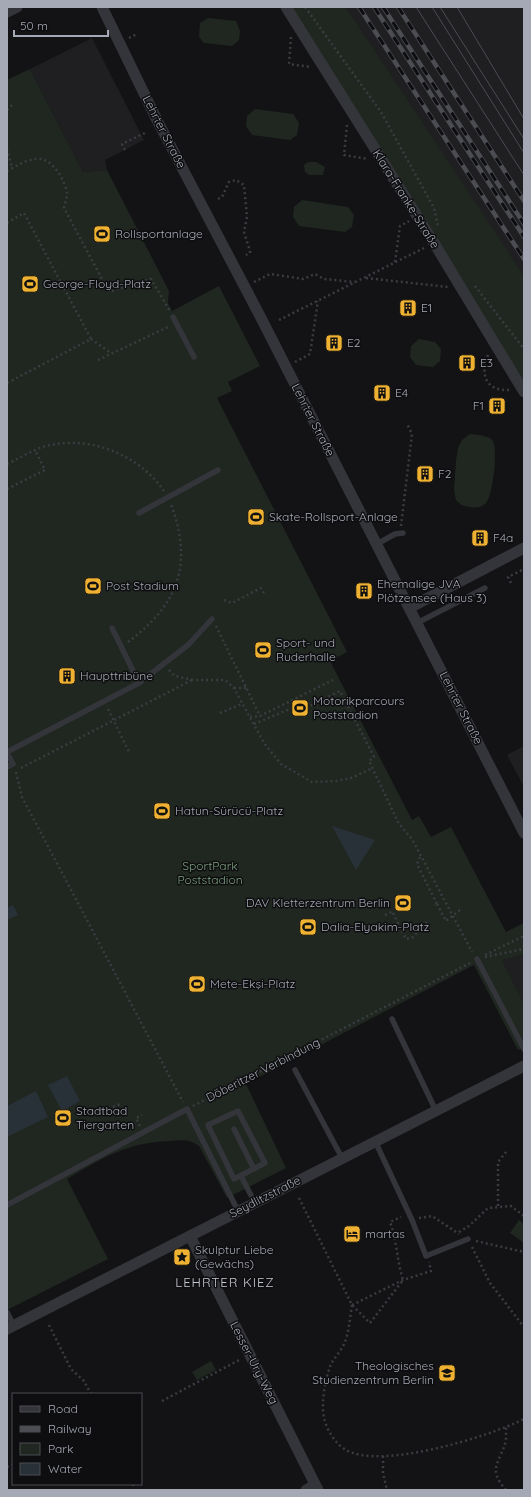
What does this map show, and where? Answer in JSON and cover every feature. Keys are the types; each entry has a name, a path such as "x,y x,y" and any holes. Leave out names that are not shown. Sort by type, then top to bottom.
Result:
{"street":[{"path":"7,12 17,7"},
{"name":"Lehrter Straße","path":"103,7 157,120 524,833"},
{"name":"Klara-Franke-Straße","path":"286,7 434,243 523,390"},
{"path":"409,608 524,548"},
{"name":"Seydlitzstraße","path":"11,1328 524,1066"},
{"name":"Lesser-Ury-Weg","path":"190,1236 250,1354 313,1488"}],"lane":[{"path":"173,317 194,357"},
{"path":"139,513 218,470"},
{"path":"376,544 402,530"},
{"path":"417,623 485,588"},
{"path":"7,767 13,764 7,752 139,683 165,665 188,645 212,619"},
{"path":"112,628 139,683"},
{"path":"477,959 524,1049"},
{"path":"392,1019 436,1110"},
{"path":"295,1070 342,1158"},
{"path":"7,1205 187,1109 238,1211"},
{"path":"238,1111 265,1164 241,1176 234,1179 208,1125 238,1111"},
{"path":"234,1128 254,1169"},
{"path":"376,1141 409,1213 426,1256 468,1239"},
{"path":"241,1176 255,1203"},
{"path":"7,1312 11,1328"}],"path":[{"path":"305,7 381,112 434,208 438,228"},
{"path":"293,18 288,64 325,69"},
{"path":"7,110 14,103"},
{"path":"350,108 344,155 382,160"},
{"path":"125,150 122,144 147,132"},
{"path":"7,149 12,168"},
{"path":"7,171 32,160 42,159 52,165 64,182 67,194 64,208 109,292 151,278 173,317"},
{"path":"218,199 222,197 229,182 236,180 244,185 247,217 244,232 250,251 250,253 246,255"},
{"path":"395,263 400,226 410,220 410,205"},
{"path":"7,222 24,213 91,339 111,353"},
{"path":"280,320 434,243"},
{"path":"263,278 270,274 303,278 315,274 324,278 356,282"},
{"path":"365,278 462,289"},
{"path":"472,283 524,349"},
{"path":"304,357 310,354 318,300"},
{"path":"98,360 176,323"},
{"path":"7,383 91,339"},
{"path":"494,341 485,366 484,373 487,382 501,390 523,390"},
{"path":"402,530 412,434 407,424"},
{"path":"7,464 35,450 54,444 73,443 108,449 130,459 144,468 164,491"},
{"path":"7,489 45,470 35,450"},
{"path":"122,648 156,619 165,607 175,587 180,570 181,546 177,524 171,504"},
{"path":"508,578 524,569"},
{"path":"505,573 511,583"},
{"path":"224,600 232,603 262,588 265,595"},
{"path":"212,619 260,716"},
{"path":"165,665 175,676 193,680 225,680 234,688 264,743 281,764 312,782 336,781 351,778 373,768"},
{"path":"187,1109 22,797 16,770 193,680"},
{"path":"250,717 260,716 333,680"},
{"path":"234,688 246,688"},
{"path":"254,724 290,709 312,705 340,691 374,757 369,761 399,824 412,839 468,947 477,959 524,936"},
{"path":"104,701 130,754"},
{"path":"220,712 242,704"},
{"path":"420,856 417,864 446,922 453,918 460,910"},
{"path":"385,915 393,912 406,940 412,938 427,922 427,920"},
{"name":"Döberitzer Verbindung","path":"187,1109 477,959 524,949"},
{"path":"113,1107 120,1104"},
{"path":"498,1206 498,1162 506,1152"},
{"path":"299,1198 352,1305 370,1323 404,1280"},
{"path":"457,1233 470,1226 488,1208 511,1206 524,1216"},
{"path":"404,1280 399,1267 394,1234 390,1222 409,1213"},
{"path":"412,1220 432,1216 468,1239 494,1247 524,1252"},
{"path":"468,1239 490,1283 524,1326"},
{"path":"352,1305 404,1280 431,1271 426,1256"},
{"path":"352,1305 345,1343 331,1365 326,1381 324,1400 324,1417 337,1443 346,1450 358,1455 383,1456 417,1452 450,1445 524,1420"},
{"path":"49,1325 71,1369 84,1381 90,1393"},
{"path":"162,1401 250,1354"},
{"path":"506,1426 506,1439 496,1463 495,1473 497,1481 506,1490"},
{"path":"383,1456 383,1473 387,1490"}],"shaded area":[{"path":"346,7 524,7 524,276 446,159"},
{"path":"92,38 144,140 105,160 107,170 83,172 30,69"},
{"path":"524,746 524,787 507,755"},
{"path":"524,955 524,1004 502,960"}],"green space":[{"path":"291,7 346,7 524,276 524,383"},
{"path":"208,18 236,21 240,31 239,40 232,46 204,43 199,37 200,23"},
{"name":"SportPark Poststadion","path":"30,69 83,172 107,170 169,291 168,303 172,311 219,286 260,366 228,382 232,391 217,398 347,652 330,661 412,820 419,816 431,837 451,827 506,932 524,923 524,955 502,960 524,1004 524,1047 518,1050 474,965 246,1084 286,1168 227,1198 199,1146 186,1140 179,1140 142,1144 117,1152 67,1179 108,1259 7,1310 7,80"},
{"path":"255,109 293,114 299,123 297,135 290,140 252,135 246,126 247,116"},
{"path":"308,162 316,162 325,167 323,175 309,175 305,172 304,165"},
{"path":"302,200 348,207 354,215 352,227 345,232 299,226 293,217 294,207"},
{"path":"419,339 435,342 441,349 440,361 433,367 416,365 410,357 411,346"},
{"path":"470,434 491,439 494,446 495,463 490,493 488,500 483,506 480,507 461,505 456,500 454,490 458,448 462,440"},
{"path":"519,1220 524,1224 524,1243 510,1233"},
{"path":"211,1361 216,1370 197,1380 192,1372"}],"water":[{"path":"332,826 375,840 356,870"},
{"path":"13,905 18,915 7,920 7,908"},
{"path":"67,1076 80,1101 62,1111 48,1085"},
{"path":"36,1091 48,1117 7,1137 7,1106"}],"tram line":[{"path":"416,7 524,175"},
{"path":"432,7 524,153"},
{"path":"440,7 524,139"},
{"path":"457,7 524,119"}],"railway":[{"path":"359,7 524,259"},
{"path":"374,7 524,237"},
{"path":"383,7 524,224"},
{"path":"398,7 524,201"}],"place":[{"name":"Rollsportanlage","path":"102,234"},
{"name":"George-Floyd-Platz","path":"30,284"},
{"name":"E1","path":"408,308"},
{"name":"E2","path":"334,343"},
{"name":"E3","path":"467,363"},
{"name":"E4","path":"382,393"},
{"name":"F1","path":"497,406"},
{"name":"F2","path":"425,474"},
{"name":"Skate-Rollsport-Anlage","path":"256,517"},
{"name":"F4a","path":"480,538"},
{"name":"Post Stadium","path":"93,586"},
{"name":"Ehemalige JVA Plötzensee (Haus 3)","path":"364,591"},
{"name":"Sport- und Ruderhalle","path":"263,650"},
{"name":"Haupttribüne","path":"67,676"},
{"name":"Motorikparcours Poststadion","path":"300,708"},
{"name":"Hatun-Sürücü-Platz","path":"162,811"},
{"name":"DAV Kletterzentrum Berlin","path":"403,903"},
{"name":"Dalia-Elyakim-Platz","path":"308,927"},
{"name":"Mete-Ekşi-Platz","path":"197,984"},
{"name":"Stadtbad Tiergarten","path":"63,1118"},
{"name":"martas","path":"352,1234"},
{"name":"Skulptur Liebe (Gewächs)","path":"182,1257"},
{"name":"Theologisches Studienzentrum Berlin","path":"447,1373"}],"district":[{"name":"LEHRTER KIEZ","path":"225,1282"}]}
